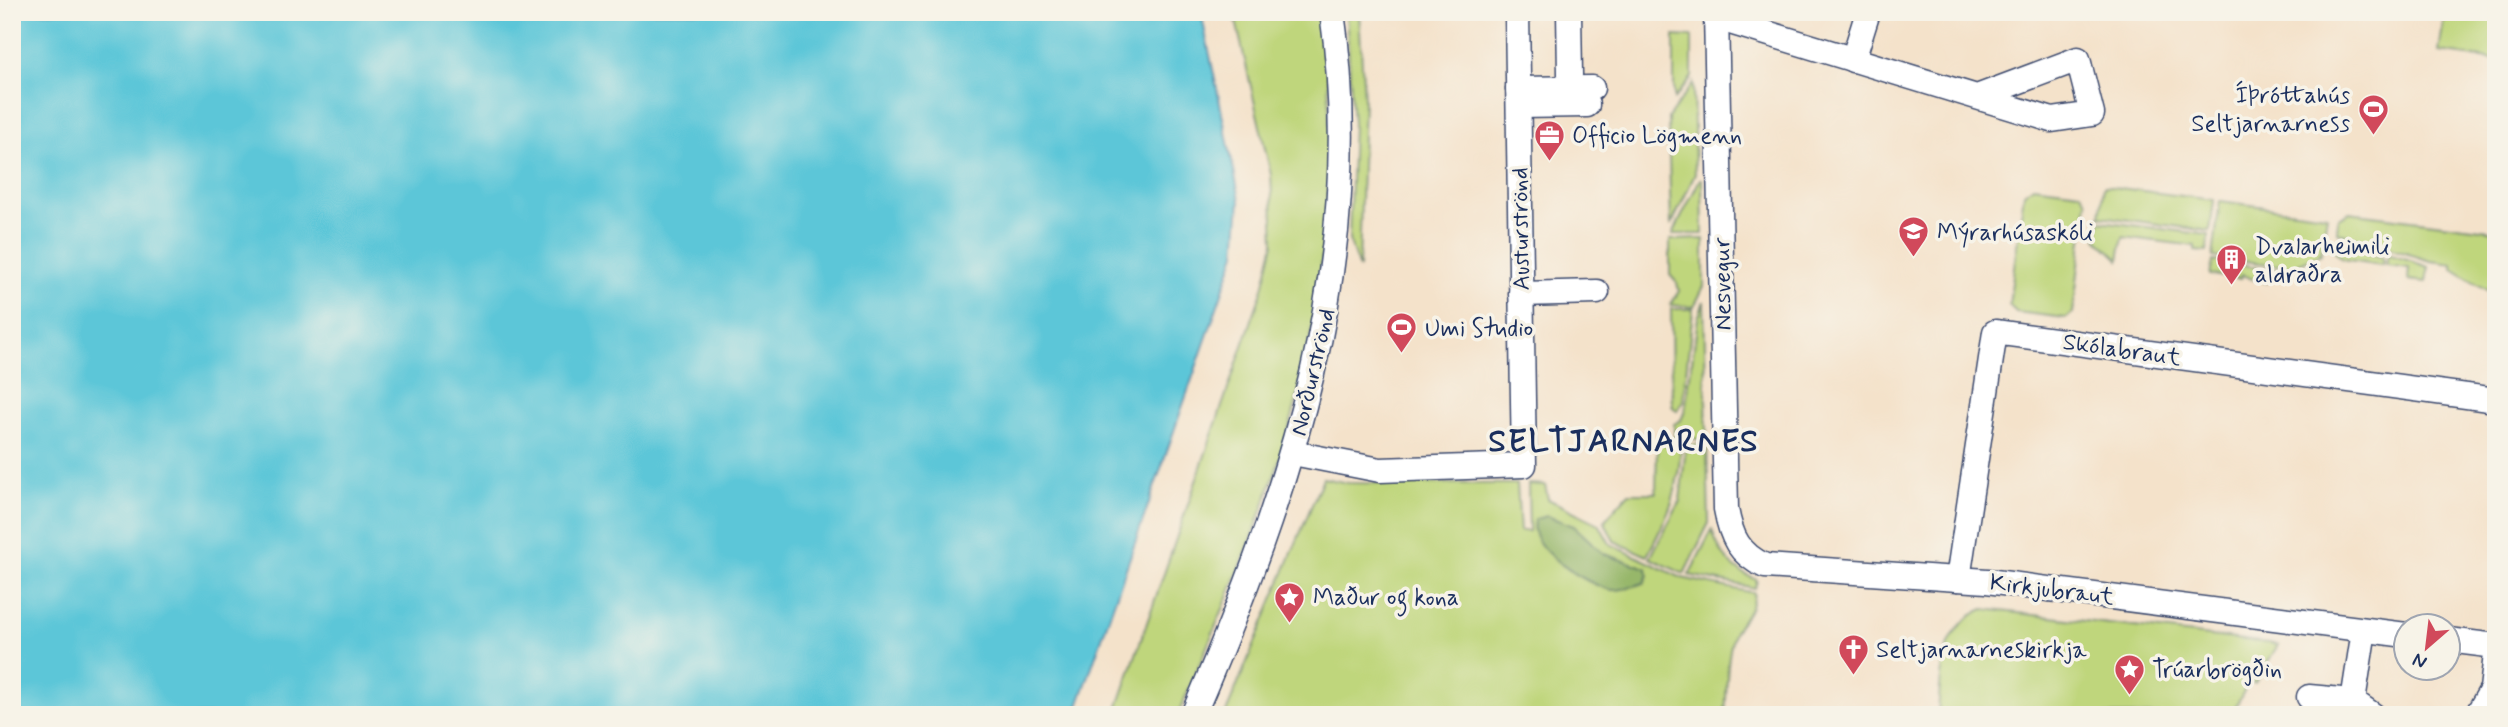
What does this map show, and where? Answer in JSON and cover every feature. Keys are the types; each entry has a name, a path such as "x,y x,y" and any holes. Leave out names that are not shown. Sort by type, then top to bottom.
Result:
{"street":[{"name":"Norðurströnd","path":"1193,715 1233,624 1293,453 1317,362 1338,219 1341,166 1338,50 1332,12"},
{"name":"Austurströnd","path":"1293,453 1380,470 1524,465 1517,12"},
{"path":"1569,12 1570,75"},
{"path":"1853,60 1868,12"},
{"path":"1716,15 1977,97"},
{"name":"Nesvegur","path":"1716,15 1726,509 1734,539 1743,553"},
{"path":"1518,97 1590,96"},
{"path":"1521,302 1596,300"},
{"name":"Skólabraut","path":"1958,579 1995,332 2496,400"},
{"name":"Kirkjubraut","path":"1743,553 1765,566 1958,579 2392,633"},
{"path":"2353,701 2364,629"},
{"path":"2462,642 2496,646"},
{"path":"2477,715 2492,689 2496,654"},
{"path":"2309,697 2353,701 2373,715"}],"green space":[{"path":"1234,12 1324,12 1329,153 1318,294 1300,387 1276,471 1229,594 1178,715 1115,715 1263,288 1274,243 1271,175"},
{"path":"1346,12 1359,12 1364,99 1359,269 1349,240 1353,123"},
{"path":"2445,12 2496,12 2496,60 2439,52"},
{"path":"1674,36 1692,37 1692,77 1674,99"},
{"path":"1693,83 1695,174 1671,226 1668,118"},
{"path":"1700,179 1703,234 1673,234"},
{"path":"2033,186 2080,192 2087,201 2073,313 2065,318 2016,312 2009,305 2024,193"},
{"path":"2104,186 2214,200 2210,231 2100,216"},
{"path":"2220,201 2327,215 2321,254 2291,267 2213,257"},
{"path":"2349,212 2496,231 2496,296 2453,269 2453,264 2431,261 2337,232 2338,218"},
{"path":"2100,221 2209,235 2207,252 2195,251 2195,246 2123,237 2119,260 2097,239"},
{"path":"1704,239 1704,286 1694,307 1670,305 1679,291 1677,283 1670,275 1670,240"},
{"path":"2335,243 2383,258 2382,265 2342,259 2334,250"},
{"path":"2388,254 2429,267 2426,282 2408,280 2409,268 2386,265"},
{"path":"2213,261 2281,270 2279,280 2267,279 2267,283 2242,275 2241,279 2210,275"},
{"path":"1704,301 1707,439 1674,439 1674,424 1681,420 1685,411 1698,318"},
{"path":"1671,309 1693,309 1683,401 1677,411 1672,406"},
{"path":"1657,445 1681,445 1680,463 1672,503 1647,556 1614,541 1604,521 1629,493 1656,493"},
{"path":"1686,445 1707,445 1709,523 1684,574 1650,558 1680,501"},
{"path":"1323,478 1348,483 1517,484 1520,531 1529,531 1528,484 1545,485 1548,499 1599,524 1610,544 1682,578 1754,593 1750,608 1735,631 1731,646 1725,715 1225,715"},
{"path":"1547,516 1574,526 1604,554 1647,568 1648,575 1644,583 1612,590 1574,573 1547,552 1538,541 1534,530 1535,519"},
{"path":"1712,530 1728,561 1757,580 1755,588 1689,575"},
{"path":"1984,609 2278,645 2255,683 2249,682 2231,715 1938,715 1942,668 1951,640 1959,627"}],"water":[{"path":"12,12 1201,12 1240,200 1236,253 1075,715 12,715"}],"place":[{"name":"Íþróttahús Seltjarnarness","path":"2373,136"},
{"name":"Officio Lögmenn","path":"1549,162"},
{"name":"Mýrarhúsaskóli","path":"1914,259"},
{"name":"Dvalarheimili aldraðra","path":"2232,287"},
{"name":"Umi Studio","path":"1402,355"},
{"name":"Maður og kona","path":"1290,624"},
{"name":"Seltjarnarneskirkja","path":"1853,676"},
{"name":"Trúarbrögðin","path":"2129,696"}],"district":[{"name":"SELTJARNARNES","path":"1624,440"}]}
